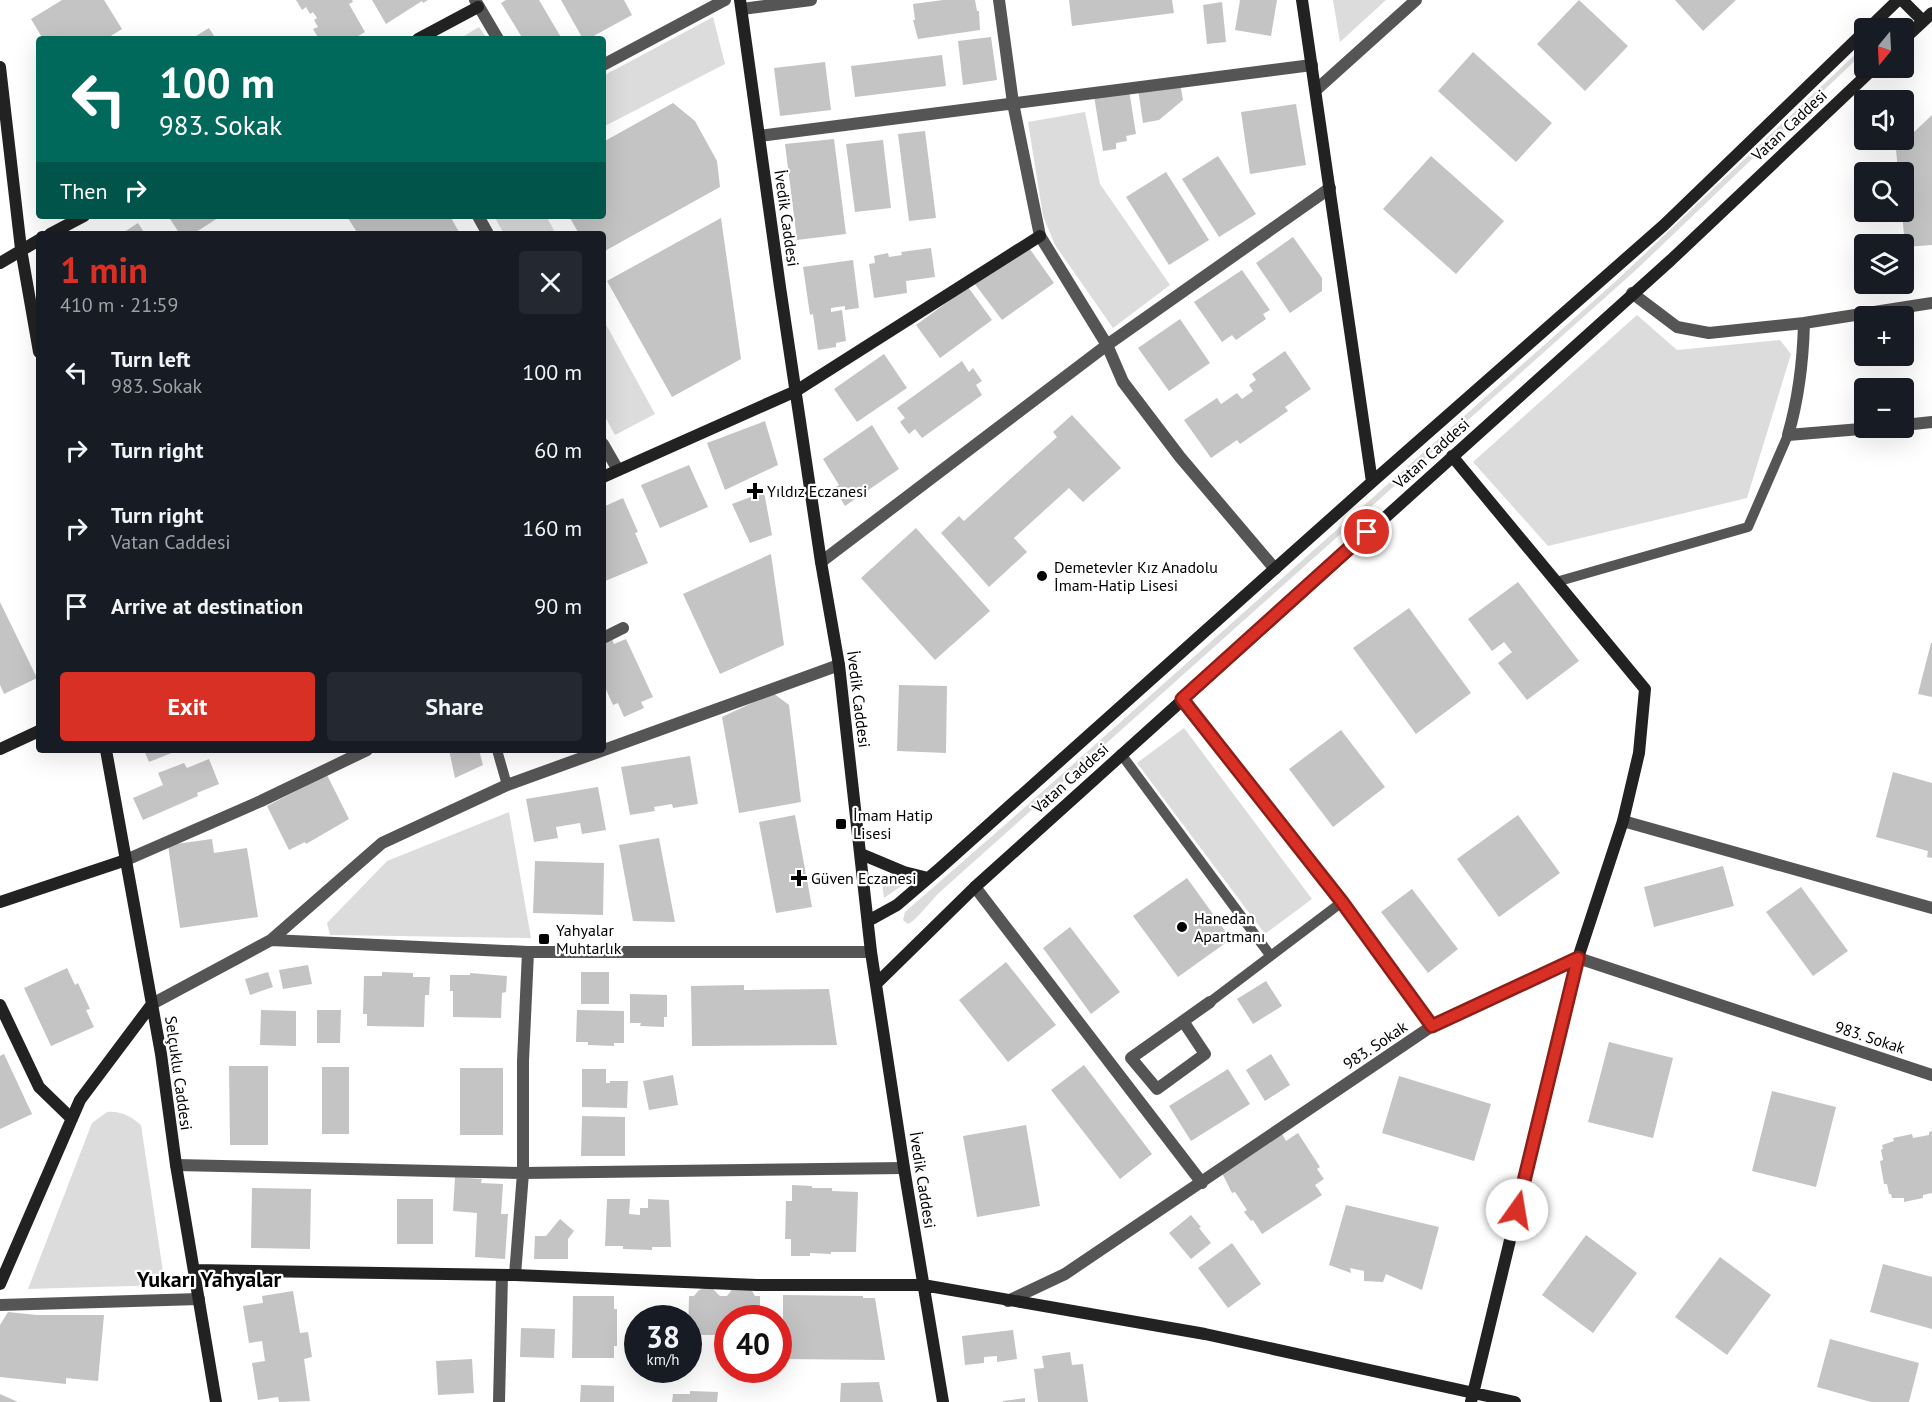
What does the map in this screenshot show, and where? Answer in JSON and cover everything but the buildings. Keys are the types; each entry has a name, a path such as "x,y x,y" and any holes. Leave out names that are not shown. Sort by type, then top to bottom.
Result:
{"street":[{"path":"606,63 724,0"},
{"path":"741,4 811,0"},
{"path":"999,0 1013,103 1040,236 1107,345 1123,382 1180,457 1275,569"},
{"path":"1302,0 1372,482"},
{"path":"1316,90 1416,0"},
{"path":"1880,18 1900,0 1927,17 1914,29"},
{"path":"423,36 476,3 496,36"},
{"name":"İvedik Caddesi","path":"741,4 821,562 839,665 871,952 943,1402"},
{"name":"Vatan Caddesi","path":"868,921 897,905 928,878 1664,225 1854,42"},
{"path":"759,136 1312,64"},
{"path":"0,67 21,249 36,335"},
{"name":"Vatan Caddesi","path":"877,983 975,887 1671,260 1863,78"},
{"path":"821,562 1107,345 1330,188"},
{"path":"56,231 78,219"},
{"path":"606,476 796,391 1040,236"},
{"path":"0,264 36,242"},
{"path":"1632,293 1677,327 1709,333 1804,323 1932,303"},
{"path":"1804,323 1803,367 1788,435 1854,430"},
{"path":"1914,424 1932,422"},
{"path":"606,449 618,471"},
{"path":"1452,456 1645,689 1639,753 1623,821 1578,958 1472,1398"},
{"path":"606,636 623,628"},
{"path":"606,749 839,665"},
{"path":"1182,699 1342,902 1432,1026"},
{"path":"0,749 36,732"},
{"name":"Selçuklu Caddesi","path":"107,753 152,1004 176,1165 216,1402"},
{"path":"0,902 126,860 261,801 361,753"},
{"path":"0,1284 80,1100 152,1004 271,940 382,843 507,785 596,753"},
{"path":"1623,821 1932,908"},
{"path":"861,854 904,872 928,878"},
{"path":"975,887 1202,1183"},
{"path":"271,940 528,951 871,952"},
{"path":"499,1402 508,1275 523,1173 523,1061 528,951"},
{"name":"983. Sokak","path":"1008,1301 1065,1274 1432,1026 1578,958 1932,1075"},
{"path":"1183,1020 1205,1054 1157,1089 1131,1058 1183,1020 1210,1002"},
{"path":"0,1005 39,1087 72,1119"},
{"path":"176,1165 523,1173 904,1168"},
{"path":"194,1270 508,1275 757,1285 923,1285 1205,1334 1472,1398 1515,1402"},
{"path":"0,1305 199,1299"}],"lane":[{"path":"1556,582 1748,527 1788,435"},
{"path":"498,753 507,785"},
{"path":"1121,754 1270,955"},
{"path":"1210,1002 1342,902"}],"shaded area":[{"path":"1333,0 1386,0 1340,42"},
{"path":"713,17 725,64 606,125 606,74"},
{"path":"479,27 485,36 464,36"},
{"path":"1854,55 1854,62 1636,270 941,891 916,918 908,924 903,920 905,912 1616,281"},
{"path":"1085,112 1100,184 1170,285 1113,328 1055,245 1043,216 1028,122"},
{"path":"496,219 548,219 554,231 502,231"},
{"path":"1637,315 1677,350 1780,340 1791,354 1747,498 1548,546 1473,462"},
{"path":"606,324 655,414 615,435 606,418"},
{"path":"1184,728 1312,899 1265,934 1137,763"},
{"path":"509,812 531,938 330,935 327,923 387,861"},
{"path":"881,876 904,884 884,898"},
{"path":"107,1112 125,1115 141,1125 165,1285 28,1289 92,1123"}],"place":[{"name":"Yıldız Eczanesi","path":"755,491"},
{"name":"Demetevler Kız Anadolu İmam-Hatip Lisesi","path":"1042,576"},
{"name":"İmam Hatip Lisesi","path":"841,824"},
{"name":"Güven Eczanesi","path":"799,878"},
{"name":"Hanedan Apartmanı","path":"1182,927"},
{"name":"Yahyalar Muhtarlık","path":"544,939"}],"district":[{"name":"Yukarı Yahyalar","path":"209,1279"}],"route":[{"path":"1367,532 1182,699 1342,902 1432,1026 1578,958 1517,1210"}]}
